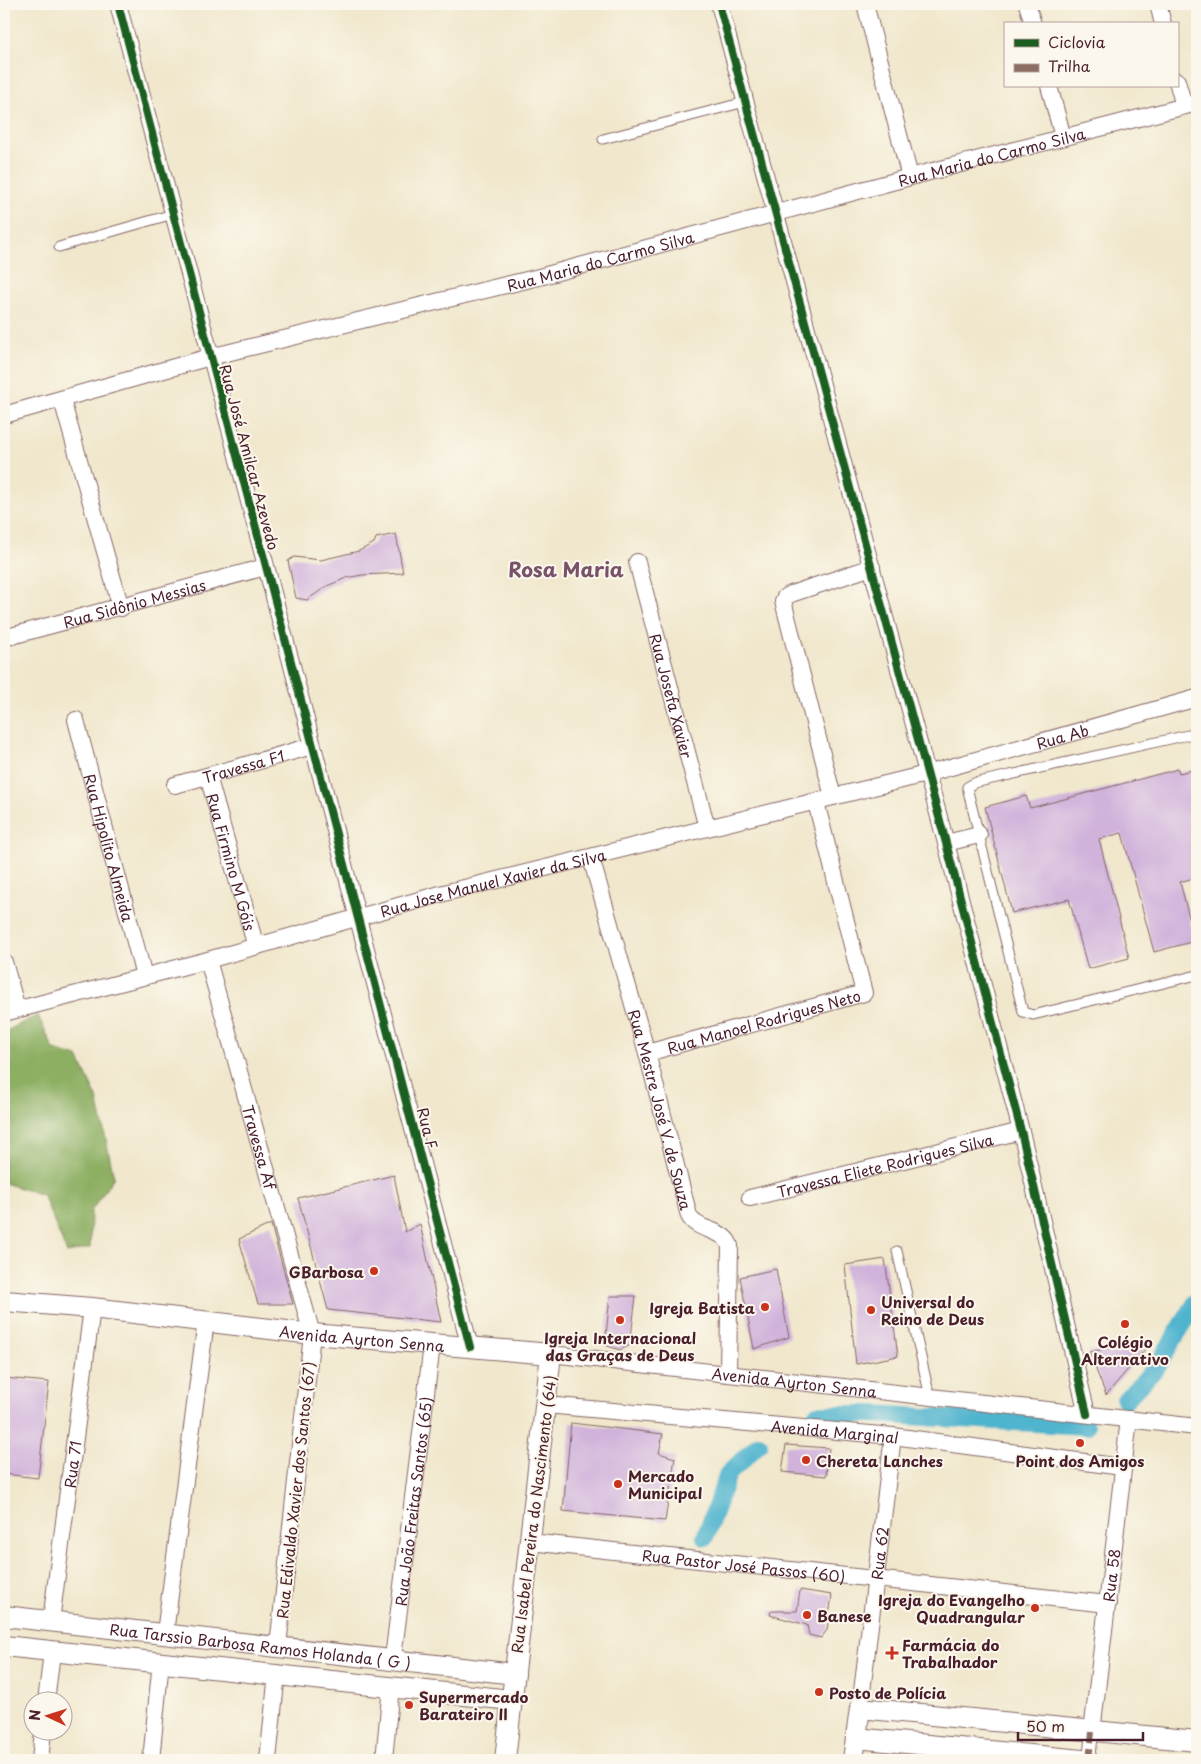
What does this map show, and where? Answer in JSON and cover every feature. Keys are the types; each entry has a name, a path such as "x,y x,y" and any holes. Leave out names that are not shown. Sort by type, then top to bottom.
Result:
{"street":[{"name":"Rua José Amilcar Azevedo","path":"118,4 312,746 360,916"},
{"path":"719,4 946,843 1021,1131 1087,1414"},
{"path":"865,4 910,176"},
{"path":"1027,4 1032,22"},
{"path":"1158,4 1162,22"},
{"path":"1178,83 1190,104"},
{"path":"1050,88 1063,137"},
{"name":"Rua Maria do Carmo Silva","path":"4,415 210,357 540,276 910,176 1190,104"},
{"path":"62,400 121,608"},
{"name":"Rua Josefa Xavier","path":"637,562 707,828"},
{"name":"Rua Sidônio Messias","path":"4,638 121,608 265,567"},
{"name":"Rua Manoel Rodrigues Neto","path":"647,1053 864,993 783,601 785,597 791,594 872,567"},
{"name":"Rua Ab","path":"926,774 1197,698"},
{"name":"Rua Hipolito Almeida","path":"76,720 144,976"},
{"name":"Travessa F1","path":"175,785 312,746"},
{"name":"Rua Jose Manuel Xavier da Silva","path":"10,1011 256,947 360,916 926,774"},
{"name":"Rua Firmino M Góis","path":"208,776 256,947"},
{"path":"946,843 979,835"},
{"name":"Rua Mestre José V. de Souza","path":"591,858 647,1053 689,1216 694,1223 724,1237 730,1246 728,1374"},
{"name":"Rua F","path":"360,916 470,1347"},
{"name":"Travessa Af","path":"208,960 312,1334"},
{"path":"4,962 10,1011"},
{"name":"Travessa Eliete Rodrigues Silva","path":"750,1198 1021,1131"},
{"name":"Avenida Ayrton Senna","path":"4,1301 92,1308 312,1334 551,1354 1197,1427"},
{"name":"Rua 71","path":"51,1621 92,1308"},
{"path":"165,1634 206,1321"},
{"name":"Rua Edivaldo Xavier dos Santos (67)","path":"278,1646 312,1334"},
{"name":"Rua João Freitas Santos (65)","path":"393,1658 432,1344"},
{"name":"Rua Isabel Pereira do Nascimento (64)","path":"505,1760 551,1354"},
{"name":"Avenida Marginal","path":"546,1405 893,1436 1122,1467"},
{"name":"Rua 58","path":"1092,1732 1129,1419"},
{"name":"Rua 62","path":"853,1760 893,1436"},
{"name":"Rua Pastor José Passos (60)","path":"530,1542 1108,1604"},
{"name":"Rua Tarssio Barbosa Ramos Holanda ( G )","path":"4,1616 393,1658 515,1674"},
{"path":"108,1656 111,1628"},
{"name":"Rua Tarssio Barbosa Ramos Holanda ( G )","path":"4,1646 277,1673 511,1700"},
{"path":"47,1692 52,1652"},
{"path":"151,1760 161,1661"},
{"path":"268,1760 277,1673"},
{"path":"384,1760 391,1686"},
{"path":"860,1708 1197,1742"},
{"path":"1089,1760 1092,1732"},
{"path":"856,1738 971,1754 1082,1760"},
{"path":"40,1760 42,1742"}],"lane":[{"path":"603,139 745,102"},
{"path":"59,247 173,214"},
{"path":"1197,733 968,784 967,789 1020,1007 1026,1015 1197,975"},
{"path":"897,1251 930,1397"}],"green space":[{"path":"38,1015 54,1050 78,1057 97,1098 114,1177 91,1211 90,1248 67,1253 43,1195 4,1183 4,1072 10,1069 4,1032"}],"building":[{"path":"396,534 403,573 362,575 346,578 327,586 307,600 296,598 288,561 294,557 321,560 359,551 374,543 376,538"},
{"path":"1178,769 1179,773 1197,769 1197,877 1180,882 1195,941 1154,952 1122,833 1099,839 1129,958 1088,969 1069,899 1012,913 985,807 1026,796 1030,808"},
{"name":"GBarbosa","path":"394,1175 405,1232 420,1224 441,1322 328,1310 298,1198"},
{"path":"271,1224 293,1304 258,1304 239,1239"},
{"name":"Universal do Reino de Deus","path":"885,1259 898,1356 856,1364 845,1265"},
{"name":"Igreja Batista","path":"776,1269 789,1337 754,1349 740,1277"},
{"name":"Igreja Internacional das Graças de Deus","path":"610,1296 636,1296 630,1345 620,1350 605,1345"},
{"path":"1153,1340 1106,1395 1089,1352"},
{"path":"4,1378 49,1382 38,1478 4,1474"},
{"name":"Mercado Municipal","path":"571,1423 663,1434 659,1453 675,1458 665,1521 563,1511"},
{"name":"Chereta Lanches","path":"786,1445 829,1448 826,1476 782,1472"},
{"name":"Banese","path":"800,1590 832,1595 827,1630 821,1638 809,1635 807,1625 770,1615 771,1611 797,1611"}],"waterway":[{"path":"1125,1400 1156,1368 1197,1301"},
{"path":"817,1414 872,1414 1086,1426"},
{"path":"705,1537 728,1474 759,1444"}],"marked path":[{"path":"1089,1760 1092,1732"}],"cycle path":[{"path":"118,4 470,1347"},
{"path":"719,4 946,843 1021,1131 1087,1414"}],"place":[{"name":"GBarbosa","path":"374,1271"},
{"name":"Igreja Batista","path":"765,1307"},
{"name":"Universal do Reino de Deus","path":"871,1310"},
{"name":"Igreja Internacional das Graças de Deus","path":"620,1320"},
{"name":"Colégio Alternativo","path":"1125,1324"},
{"name":"Point dos Amigos","path":"1080,1443"},
{"name":"Chereta Lanches","path":"806,1460"},
{"name":"Mercado Municipal","path":"618,1484"},
{"name":"Igreja do Evangelho Quadrangular","path":"1035,1608"},
{"name":"Banese","path":"807,1615"},
{"name":"Farmácia do Trabalhador","path":"892,1653"},
{"name":"Posto de Polícia","path":"819,1692"},
{"name":"Supermercado Barateiro II","path":"409,1705"}],"district":[{"name":"Rosa Maria","path":"566,569"}]}
